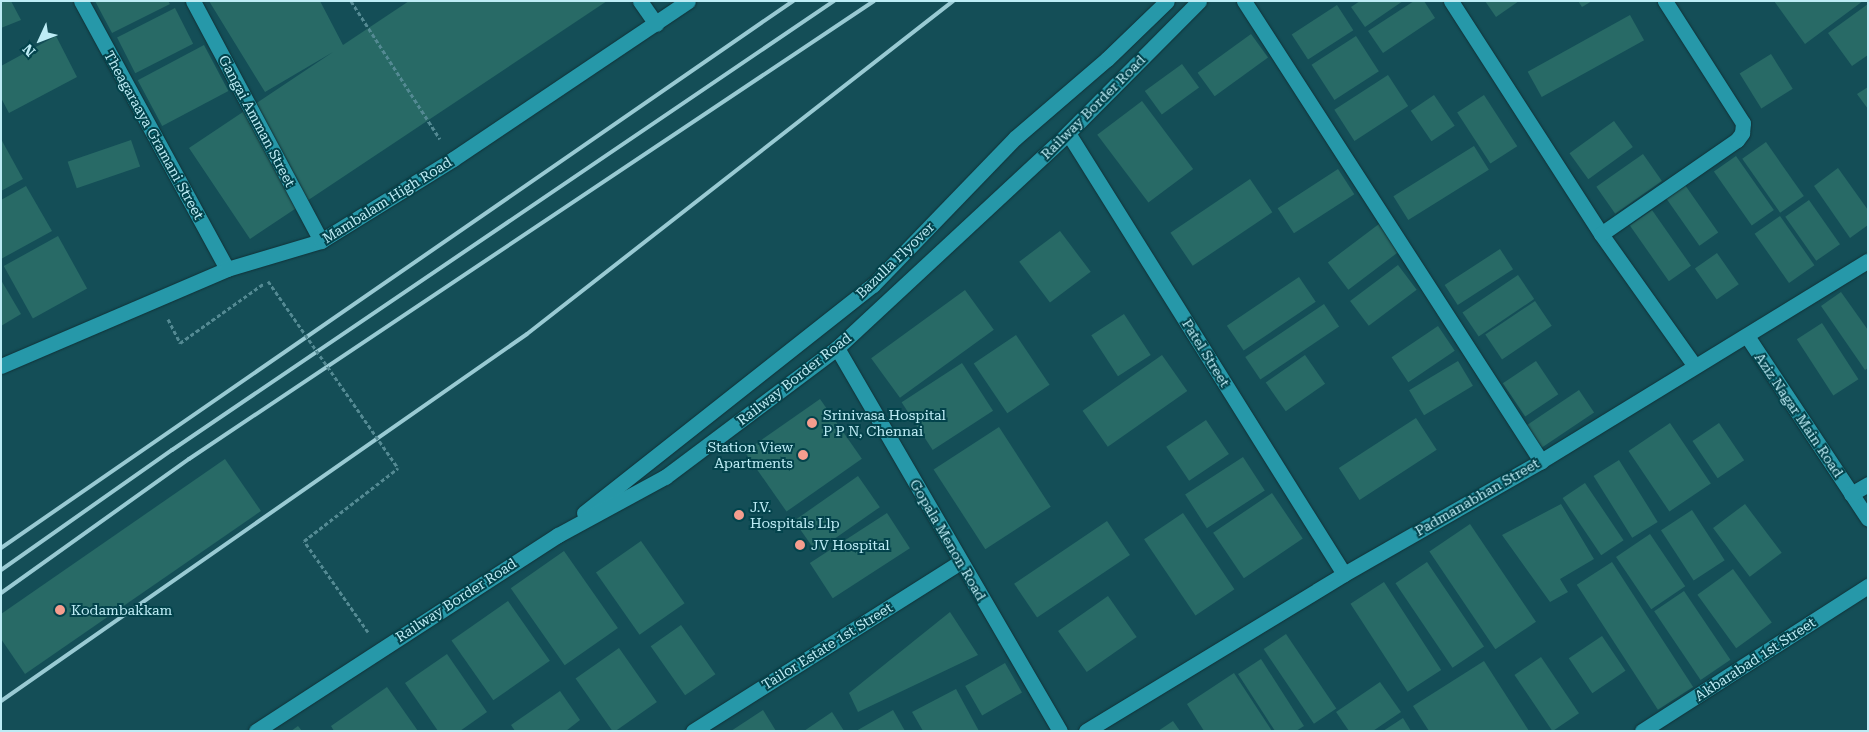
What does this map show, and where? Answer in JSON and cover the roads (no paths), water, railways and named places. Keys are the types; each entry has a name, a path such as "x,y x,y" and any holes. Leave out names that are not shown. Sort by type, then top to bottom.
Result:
{"street":[{"name":"Theagaraaya Gramani Street","path":"81,1 227,270"},
{"name":"Gangai Amman Street","path":"193,1 321,241"},
{"path":"640,1 656,24"},
{"name":"Mambalam High Road","path":"1,366 227,270 321,241 453,159 688,1"},
{"name":"Bazulla Flyover","path":"558,535 617,486 873,285 1015,138 1107,59 1166,1"},
{"name":"Railway Border Road","path":"256,731 379,649 558,535 665,477 836,348 1068,133 1199,1"},
{"path":"1244,1 1541,461"},
{"path":"1451,1 1601,234 1694,365"},
{"path":"1601,234 1738,140 1742,133 1743,123 1665,1"},
{"name":"Patel Street","path":"1068,133 1344,574"},
{"name":"Padmanabhan Street","path":"1086,731 1344,574 1541,461 1694,365 1747,336 1868,262"},
{"name":"Aziz Nagar Main Road","path":"1747,336 1868,519"},
{"name":"Gopala Menon Road","path":"836,348 1060,731"},
{"path":"1851,494 1868,484"},
{"name":"Tailor Estate 1st Street","path":"693,731 960,562"},
{"name":"Akbarabad 1st Street","path":"1642,731 1868,586"}],"railway":[{"path":"1,548 793,1"},
{"path":"1,570 172,450 834,1"},
{"path":"1,593 189,459 874,1"},
{"path":"1,701 527,334 953,1"}],"place":[{"name":"Srinivasa Hospital P P N, Chennai","path":"812,423"},
{"name":"Station View Apartments","path":"803,455"},
{"name":"J.V. Hospitals Llp","path":"739,515"},
{"name":"JV Hospital","path":"800,545"},
{"name":"Kodambakkam","path":"60,610"}]}
